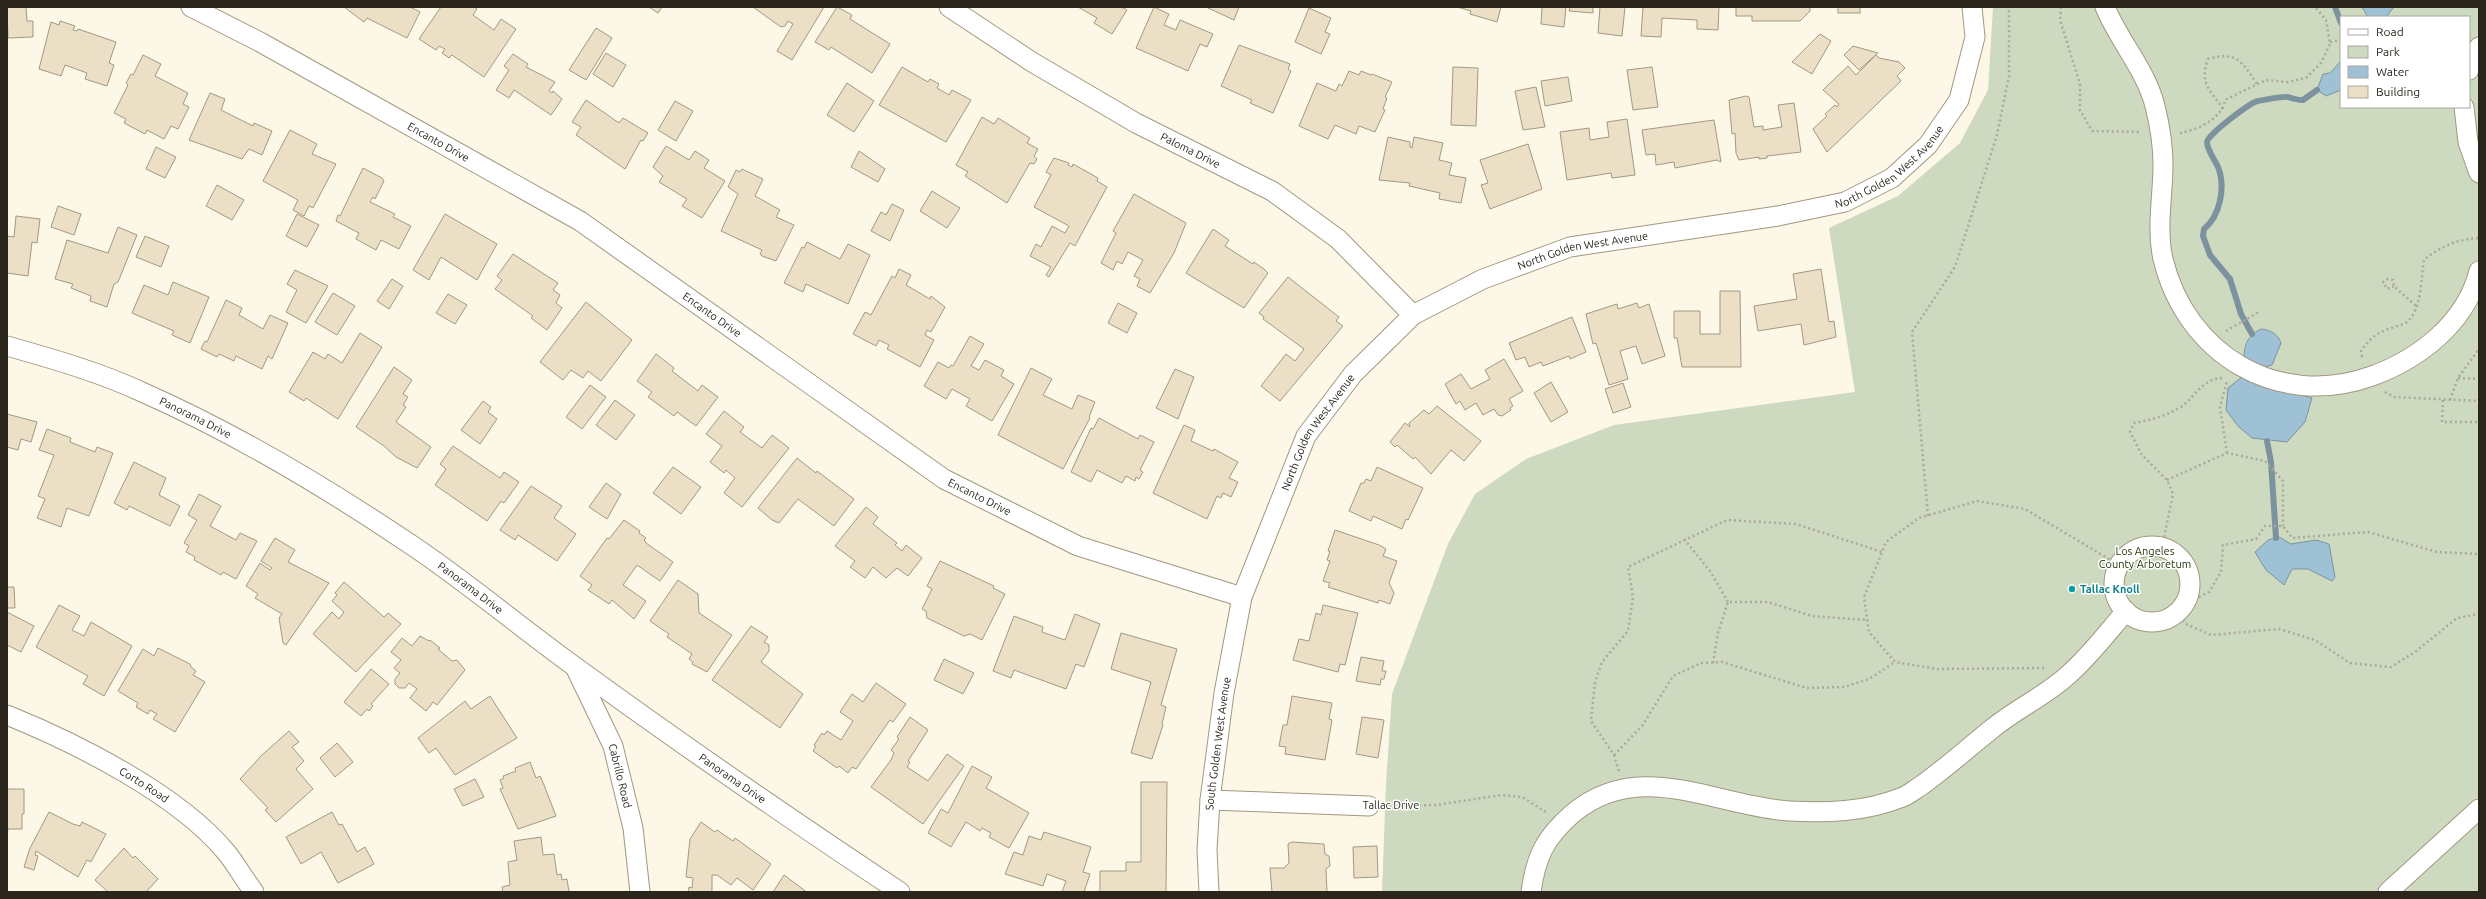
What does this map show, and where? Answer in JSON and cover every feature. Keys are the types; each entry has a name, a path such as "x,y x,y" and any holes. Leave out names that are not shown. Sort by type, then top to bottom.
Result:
{"street":[{"name":"Encanto Drive","path":"191,7 260,42 580,221 944,479 1078,546 1242,597"},
{"name":"Paloma Drive","path":"949,7 1032,62 1136,123 1272,192 1338,238 1413,315"},
{"name":"North Golden West Avenue","path":"1242,597 1306,436 1353,374 1413,315 1483,279 1570,247 1778,216 1845,202 1892,178 1928,145 1959,100 1975,37 1972,7"},
{"path":"2105,7 2122,40 2141,70 2155,104 2161,136 2163,166 2159,212 2163,258 2176,295 2197,329 2234,364 2262,376 2300,386 2328,386 2365,379 2397,366 2420,354 2450,326 2464,303 2479,271"},
{"path":"2470,66 2472,58 2479,47"},
{"path":"2464,108 2468,142 2479,173"},
{"name":"Panorama Drive","path":"7,346 68,364 140,391 235,437 414,547 576,667 789,818 900,892"},
{"path":"2150,546 2162,547 2174,552 2183,560 2189,571 2191,584 2189,596 2177,612 2161,621 2148,622 2136,618 2126,611 2118,601 2114,589 2115,576 2119,565 2127,555 2138,548 2150,546"},
{"name":"South Golden West Avenue","path":"1209,892 1207,850 1210,800 1224,693 1242,597"},
{"path":"1532,892 1536,860 1548,838 1587,802 1624,788 1659,787 1700,792 1788,811 1857,811 1902,798 1950,765 1994,727 2031,703 2076,667 2126,611"},
{"name":"Cabrillo Road","path":"576,667 613,746 633,828 640,892"},
{"name":"Corto Road","path":"7,715 40,728 122,771 183,812 225,851 254,892"},
{"name":"Tallac Drive","path":"1210,800 1369,806"},
{"path":"2388,892 2479,809"}],"path":[{"path":"1928,516 1912,332 1955,267 1997,135 2009,76 2009,7"},
{"path":"2060,7 2060,20 2080,84 2080,110 2092,132 2130,131 2161,136 2186,132 2214,118 2224,109 2225,100 2266,80 2287,82 2306,78 2321,63 2330,42 2326,20 2315,7"},
{"path":"2330,42 2340,40"},
{"path":"2224,109 2206,86 2203,72 2208,59 2225,54 2236,59 2248,70 2257,84"},
{"path":"2479,238 2461,239 2435,251 2424,260 2416,307 2406,323 2379,332 2367,341 2361,351 2365,379 2394,397 2479,401"},
{"path":"2394,286 2386,289 2383,282 2390,278 2394,286 2416,307"},
{"path":"2239,324 2259,312"},
{"path":"2450,400 2458,378 2479,349"},
{"path":"2162,547 2173,500 2167,480 2142,455 2130,432 2134,423 2152,420 2182,406 2196,390 2214,378 2228,378 2220,407 2227,453"},
{"path":"2458,378 2479,380"},
{"path":"2442,400 2442,422 2479,422"},
{"path":"2167,480 2227,453 2265,461 2284,481 2282,526 2292,538 2368,532 2437,552 2479,554"},
{"path":"2076,667 1937,670 1894,662 1869,632 1864,597 1886,542 1919,518 1977,501 2025,509 2119,565"},
{"path":"1624,788 1614,755 1591,721 1595,682 1602,662 1628,630 1633,597 1628,567 1684,539 1727,520 1796,524 1882,552"},
{"path":"2189,596 2199,597 2209,592 2221,572 2223,545 2256,539 2265,526 2282,526"},
{"path":"1684,539 1710,570 1728,602 1718,633 1713,663"},
{"path":"1728,602 1768,602 1812,616 1868,620"},
{"path":"2177,612 2186,624 2211,635 2279,629 2315,640 2350,663 2391,667 2415,652 2457,618 2479,614"},
{"path":"1614,755 1642,726 1673,676 1701,663 1722,662 1807,688 1844,687 1869,679 1894,662"},
{"name":"Tallac Drive","path":"1369,806 1436,805 1508,795 1522,796 1564,822"}],"green space":[{"name":"Los Angeles County Arboretum","path":"1993,7 2479,7 2479,892 1382,892 1386,784 1392,694 1448,544 1475,494 1526,459 1614,425 1855,392 1829,228 1898,196 1960,143 1988,90"}],"water":[{"path":"2362,7 2394,7 2387,16 2367,16"},
{"path":"2340,62 2340,90 2326,96 2317,90 2323,74 2330,73"},
{"path":"2261,329 2268,330 2273,333 2278,337 2281,343 2272,365 2263,367 2244,360 2246,345 2249,338"},
{"path":"2242,377 2312,398 2305,422 2287,442 2252,438 2238,426 2226,410 2228,388"},
{"path":"2279,537 2291,544 2316,540 2329,544 2335,577 2332,581 2308,569 2292,569 2284,585 2266,570 2255,552 2268,540"}],"building":[{"path":"7,7 26,7 27,21 33,21 33,37 8,38"},
{"path":"344,7 410,7 420,12 407,38 367,18 364,22"},
{"path":"441,7 474,7 477,9 473,15 494,30 501,19 516,29 484,77 452,55 449,58 442,53 445,49 439,46 436,50 419,39"},
{"path":"649,7 662,7 658,13"},
{"path":"753,7 824,7 792,60 777,51 793,24 788,21 785,26 781,27"},
{"path":"837,7 852,15 850,19 890,44 872,73 831,47 829,50 815,42"},
{"path":"1078,7 1121,7 1127,10 1112,34 1094,23 1097,18"},
{"path":"1154,7 1169,14 1164,25 1176,30 1180,20 1213,34 1207,47 1200,44 1188,71 1136,48"},
{"path":"1206,7 1239,7 1234,20"},
{"path":"1457,7 1501,7 1497,22 1470,14 1471,11"},
{"path":"1542,7 1566,7 1564,27 1541,24"},
{"path":"1570,7 1593,7 1593,13 1569,11"},
{"path":"1600,7 1625,7 1622,36 1598,33"},
{"path":"1643,7 1719,7 1718,30 1697,29 1697,20 1662,18 1661,37 1641,36"},
{"path":"1736,7 1810,7 1810,11 1800,21 1752,21 1752,16 1736,16"},
{"path":"1838,7 1860,7 1860,13 1838,13"},
{"path":"1309,8 1331,18 1325,32 1330,34 1321,54 1295,42"},
{"path":"60,21 75,26 73,30 77,31 78,29 116,42 109,63 114,65 107,86 85,79 87,73 65,65 61,76 39,69 51,22 59,25"},
{"path":"596,28 612,38 586,80 569,70"},
{"path":"1820,34 1831,41 1812,74 1792,62"},
{"path":"1239,45 1290,64 1288,69 1291,71 1273,113 1250,103 1252,100 1221,86"},
{"path":"1853,46 1878,53 1859,70 1844,55"},
{"path":"606,53 626,65 613,87 593,74"},
{"path":"513,54 528,64 526,67 555,82 549,91 552,93 553,91 562,99 551,115 514,90 509,98 496,90 509,70 504,66"},
{"path":"143,55 161,64 155,76 188,93 183,104 189,107 178,129 171,126 164,139 147,130 145,134 124,123 126,119 114,113 128,85 126,83 131,74 133,75"},
{"path":"1876,55 1879,58 1899,62 1905,68 1897,76 1901,81 1827,152 1813,129 1827,116 1825,114 1835,105 1837,107 1839,104 1823,90 1848,66 1856,75"},
{"path":"902,67 928,82 930,79 939,84 937,88 949,95 952,90 971,100 946,142 879,105"},
{"path":"1453,67 1478,68 1476,126 1451,125"},
{"path":"1652,67 1658,107 1633,110 1627,70"},
{"path":"1349,71 1359,75 1361,71 1392,82 1385,97 1387,98 1383,109 1385,110 1375,132 1359,126 1356,134 1335,125 1328,139 1299,126 1317,83 1336,91 1339,84 1342,86"},
{"path":"1568,77 1572,101 1545,106 1541,81"},
{"path":"847,83 874,101 854,132 827,115"},
{"path":"1536,87 1545,127 1523,130 1515,91"},
{"path":"210,93 225,99 221,110 253,126 254,123 272,131 262,155 249,149 242,159 189,140"},
{"path":"1746,96 1749,97 1754,127 1763,126 1763,130 1782,127 1778,105 1794,103 1801,152 1767,156 1767,158 1759,159 1759,157 1739,160 1736,153 1735,133 1732,134 1729,100"},
{"path":"586,100 619,123 623,118 648,133 643,141 641,140 625,169 576,135 581,127 572,122"},
{"path":"675,101 693,111 676,141 658,130"},
{"path":"982,117 994,124 998,118 1030,138 1027,143 1038,149 1034,156 1037,159 1034,164 1030,163 1007,203 965,176 968,172 956,165"},
{"path":"1627,119 1635,175 1612,178 1611,173 1567,180 1560,132 1589,128 1590,140 1609,137 1607,122"},
{"path":"1714,120 1721,162 1717,160 1675,168 1674,162 1656,165 1655,154 1646,155 1642,130"},
{"path":"290,130 317,144 312,154 336,164 313,208 309,206 304,216 293,210 298,200 263,181"},
{"path":"1388,137 1410,142 1410,147 1412,148 1414,137 1443,143 1439,160 1452,163 1449,175 1466,178 1461,203 1439,199 1440,193 1409,186 1410,183 1379,180"},
{"path":"1528,144 1542,189 1490,209 1481,185 1488,183 1480,160"},
{"path":"666,146 689,160 695,151 709,160 704,168 725,181 702,218 682,206 687,199 659,182 663,176 653,167"},
{"path":"156,147 176,157 165,178 146,169"},
{"path":"859,151 885,169 878,182 851,167"},
{"path":"1054,158 1069,163 1068,165 1072,167 1073,164 1098,178 1097,181 1107,187 1075,246 1070,243 1049,277 1046,275 1051,267 1030,256 1036,244 1041,247 1052,226 1065,233 1069,226 1034,207 1051,175 1046,172"},
{"path":"363,168 382,178 384,181 375,199 373,197 370,202 395,214 393,217 411,226 399,249 381,240 376,250 356,239 359,233 336,221 338,215 340,216"},
{"path":"742,169 763,179 755,196 780,210 776,217 794,225 776,261 762,256 760,254 762,250 721,231 738,194 728,187 736,170 740,172"},
{"path":"217,185 244,200 232,220 206,206"},
{"path":"932,191 960,208 947,228 920,211"},
{"path":"1134,194 1186,223 1174,253 1150,293 1137,286 1140,279 1134,276 1143,260 1128,252 1122,264 1117,261 1113,270 1101,263 1116,233 1113,231"},
{"path":"892,204 904,210 890,241 871,231 881,212 886,215"},
{"path":"58,206 81,214 74,235 51,227"},
{"path":"297,214 319,225 307,247 286,236"},
{"path":"445,214 497,244 477,280 441,257 429,280 413,270"},
{"path":"16,216 40,219 37,243 32,242 28,276 7,273 7,236 14,237"},
{"path":"118,227 137,235 118,282 114,284 107,307 90,301 91,296 71,288 73,284 55,279 67,240 108,253"},
{"path":"1213,229 1229,240 1225,246 1253,264 1254,262 1268,273 1244,308 1186,273"},
{"path":"145,236 169,246 161,267 136,257"},
{"path":"807,242 840,259 848,244 870,255 848,304 806,284 803,292 784,283 802,247 804,248"},
{"path":"513,254 558,283 553,290 560,295 556,303 562,308 547,330 531,318 533,316 495,289 502,280 497,276"},
{"path":"899,269 911,275 906,285 930,299 931,296 945,307 931,332 927,330 925,335 934,340 920,367 887,349 889,345 879,340 876,346 853,334 865,312 871,315 892,276 895,278"},
{"path":"1821,269 1829,322 1834,321 1836,337 1804,345 1801,324 1758,331 1754,306 1797,299 1793,274"},
{"path":"295,270 328,286 306,323 286,312 297,290 287,284"},
{"path":"1288,277 1339,317 1336,321 1343,326 1280,401 1261,386 1286,354 1295,361 1304,349 1263,319 1264,317 1259,313"},
{"path":"392,279 403,286 389,309 377,301"},
{"path":"173,282 209,297 190,343 172,335 174,331 132,313 144,285 168,295"},
{"path":"1720,291 1740,291 1741,367 1682,367 1677,338 1674,338 1674,311 1700,311 1700,334 1720,334"},
{"path":"333,293 355,306 337,335 315,322"},
{"path":"448,294 467,305 455,324 436,313"},
{"path":"226,300 242,308 239,315 263,329 270,315 288,323 272,359 268,356 262,369 236,356 234,361 219,354 217,357 201,349 205,341 207,342"},
{"path":"586,302 632,340 601,381 588,371 583,378 571,370 563,380 540,362"},
{"path":"1118,303 1137,313 1127,333 1108,323"},
{"path":"1637,303 1639,308 1649,304 1665,356 1642,364 1636,346 1620,351 1628,379 1609,385 1596,343 1593,344 1586,314 1617,304 1618,309"},
{"path":"1572,317 1586,352 1570,359 1569,356 1543,366 1541,362 1529,367 1525,357 1516,360 1509,343"},
{"path":"360,333 382,347 338,419 306,398 304,401 289,392 313,352 325,359 328,354 342,363"},
{"path":"970,336 984,344 971,366 979,370 985,360 1004,370 1001,376 1014,384 992,421 966,406 970,399 952,389 946,399 924,386 938,362 949,368 951,365 953,366"},
{"path":"656,354 674,368 672,371 698,391 702,385 718,397 696,426 677,412 674,416 648,397 652,392 637,381"},
{"path":"1504,359 1523,391 1509,399 1513,406 1510,408 1511,410 1502,416 1498,415 1494,409 1483,415 1476,403 1465,410 1460,401 1456,404 1445,384 1461,374 1471,389 1490,379 1485,370"},
{"path":"394,367 412,380 403,394 408,397 403,405 406,407 396,422 431,447 417,468 396,457 384,446 356,427"},
{"path":"1031,368 1052,379 1043,395 1072,409 1078,395 1095,402 1089,417 1090,418 1063,469 998,435"},
{"path":"1175,369 1194,377 1178,419 1156,408"},
{"path":"1551,382 1568,412 1551,422 1534,393"},
{"path":"1623,383 1631,407 1613,413 1605,389"},
{"path":"590,385 606,397 582,429 566,417"},
{"path":"615,400 635,415 616,440 596,425"},
{"path":"483,401 491,407 488,412 497,419 480,444 461,430"},
{"path":"1437,406 1481,441 1464,461 1451,450 1431,474 1415,457 1413,459 1397,445 1395,447 1390,442 1405,423 1410,427 1409,423 1424,410 1429,414"},
{"path":"724,411 744,427 740,432 762,448 772,435 789,448 742,507 724,493 735,478 726,470 724,473 710,462 722,446 706,434"},
{"path":"7,414 37,422 31,442 21,439 18,450 7,447"},
{"path":"1099,418 1138,439 1140,435 1154,442 1140,470 1143,472 1139,479 1136,477 1135,481 1126,476 1122,483 1097,470 1091,482 1071,472 1091,428 1093,429"},
{"path":"1184,425 1195,430 1191,441 1213,451 1214,449 1238,462 1229,478 1238,482 1231,497 1223,493 1221,498 1217,496 1207,519 1153,493"},
{"path":"47,429 71,438 70,442 95,452 97,447 113,453 89,516 67,508 61,527 37,518 45,499 38,496 54,455 39,450"},
{"path":"453,446 500,478 504,472 519,482 504,503 501,501 487,521 435,485 446,469 440,464"},
{"path":"797,458 854,499 834,526 798,499 779,523 772,520 758,508"},
{"path":"134,462 166,478 159,495 180,506 170,526 129,506 127,510 114,503"},
{"path":"673,467 701,487 681,514 653,493"},
{"path":"1377,467 1423,488 1408,520 1406,519 1402,529 1373,516 1371,521 1349,511 1361,483 1364,483 1366,479 1371,481"},
{"path":"606,483 621,494 607,519 589,507"},
{"path":"531,486 562,506 554,518 576,534 557,561 518,535 515,540 500,530"},
{"path":"199,494 221,506 210,526 236,540 240,533 257,541 236,579 223,572 221,575 194,560 195,557 186,552 189,546 184,543 197,520 188,515"},
{"path":"866,507 878,517 873,524 897,543 895,545 902,551 906,545 922,558 908,576 897,568 886,578 873,567 865,578 850,567 855,561 835,546"},
{"path":"624,520 640,531 639,533 646,538 644,540 646,543 673,562 660,581 637,565 623,585 646,601 634,619 612,600 609,604 588,590 592,585 580,576 607,538 609,539"},
{"path":"1335,530 1379,545 1386,549 1383,556 1397,561 1389,583 1394,593 1390,604 1379,600 1378,603 1328,587 1330,583 1323,581 1330,561 1327,560 1330,551 1328,551"},
{"path":"275,538 295,550 288,562 329,583 286,645 283,643 279,618 282,614 255,598 258,594 246,586 260,563 270,570 272,568 261,561"},
{"path":"940,561 994,586 993,588 1005,594 982,640 970,634 964,636 927,618 926,611 922,609 932,589 927,586"},
{"path":"678,580 698,594 699,613 732,635 707,672 692,664 693,662 689,659 692,654 667,637 669,634 650,621"},
{"path":"344,582 384,617 388,613 401,624 356,672 313,634 332,612 339,619 344,612 332,601 337,595 335,593"},
{"path":"7,587 14,587 15,608 7,608"},
{"path":"59,605 80,616 72,630 84,636 91,622 132,646 104,696 83,684 88,676 36,647"},
{"path":"1323,605 1358,613 1345,665 1340,664 1338,672 1293,660 1299,639 1309,641 1316,613 1321,615"},
{"path":"7,612 34,626 21,652 7,645"},
{"path":"1075,614 1100,624 1084,667 1076,664 1066,689 1014,670 1011,678 993,671 1014,616 1043,627 1042,632 1065,640"},
{"path":"751,626 768,637 764,642 769,645 769,651 761,662 803,694 780,728 712,680"},
{"path":"1121,633 1177,649 1161,705 1166,707 1163,725 1152,759 1131,753 1151,682 1111,669"},
{"path":"420,636 429,641 430,640 452,661 457,660 465,670 437,705 433,702 426,711 410,698 417,689 409,683 405,688 399,688 395,684 395,679 400,673 394,668 401,660 391,652 402,638 412,646"},
{"path":"158,648 190,664 196,671 193,675 205,682 175,732 153,719 157,714 150,710 148,714 136,707 138,703 118,691 143,649 154,656"},
{"path":"1361,657 1384,661 1382,671 1386,671 1384,679 1381,679 1380,685 1356,681"},
{"path":"944,659 974,673 963,694 934,680"},
{"path":"371,669 389,684 371,704 373,706 369,711 367,709 361,716 344,702"},
{"path":"876,683 906,704 893,722 890,720 856,769 852,767 848,773 839,766 837,768 813,751 816,746 814,745 822,733 824,735 827,731 841,740 853,721 840,712 852,694 863,702"},
{"path":"490,696 517,738 455,775 436,748 429,753 418,738 465,701 471,709"},
{"path":"1292,696 1332,703 1329,719 1332,720 1325,760 1285,754 1286,747 1279,746 1283,725 1287,725"},
{"path":"910,717 928,730 908,761 910,762 907,767 928,781 947,754 964,766 923,824 871,787 891,760 894,753 891,750 899,739 897,737"},
{"path":"1362,717 1384,720 1378,758 1356,754"},
{"path":"289,731 299,742 292,747 304,761 296,769 313,789 276,822 265,810 268,808 240,779 262,755"},
{"path":"337,743 353,762 335,777 320,758"},
{"path":"530,762 536,778 540,776 556,816 518,829 500,789 503,788 500,780 504,778 503,776 516,771 515,768"},
{"path":"972,766 992,777 986,788 1029,813 1009,848 989,837 991,833 982,828 980,831 966,822 951,847 928,833 941,809 948,813"},
{"path":"475,779 484,797 463,806 454,789"},
{"path":"1141,782 1167,782 1166,892 1100,892 1100,871 1126,871 1126,862 1141,862"},
{"path":"7,789 24,789 24,814 22,814 22,829 8,829 7,835"},
{"path":"49,812 73,824 80,826 82,822 106,834 91,862 87,860 78,877 36,851 35,855 38,856 34,870 24,867 30,848"},
{"path":"332,812 339,825 342,824 357,852 365,847 374,864 338,883 321,852 301,864 286,837"},
{"path":"701,822 715,832 717,830 733,841 735,838 771,864 753,890 737,878 731,885 717,875 712,875 712,892 688,892 689,887 692,888 693,878 686,877 690,839"},
{"path":"1044,832 1091,847 1083,872 1090,874 1084,892 1062,892 1066,881 1047,874 1043,886 1005,874 1014,852 1023,855 1029,836 1041,840"},
{"path":"541,837 543,855 554,854 557,875 561,874 562,880 567,879 569,892 503,892 502,887 510,885 508,862 517,860 514,841"},
{"path":"1292,842 1324,844 1325,854 1329,856 1330,866 1326,869 1327,892 1272,892 1270,868 1284,868 1289,863 1288,844"},
{"path":"1377,846 1378,877 1354,878 1353,847"},
{"path":"124,848 133,858 135,856 158,879 146,892 108,892 95,880"},
{"path":"784,875 804,890 806,892 773,892"}],"waterway":[{"path":"2335,7 2340,20"},
{"path":"2252,334 2241,314 2230,279 2210,255 2203,236 2204,229 2210,223 2218,209 2221,192 2218,167 2208,148 2207,142 2221,126 2258,101 2286,97 2303,100 2317,90"},
{"path":"2267,441 2271,462 2276,538"}],"place":[{"name":"Tallac Knoll","path":"2072,589"}]}
